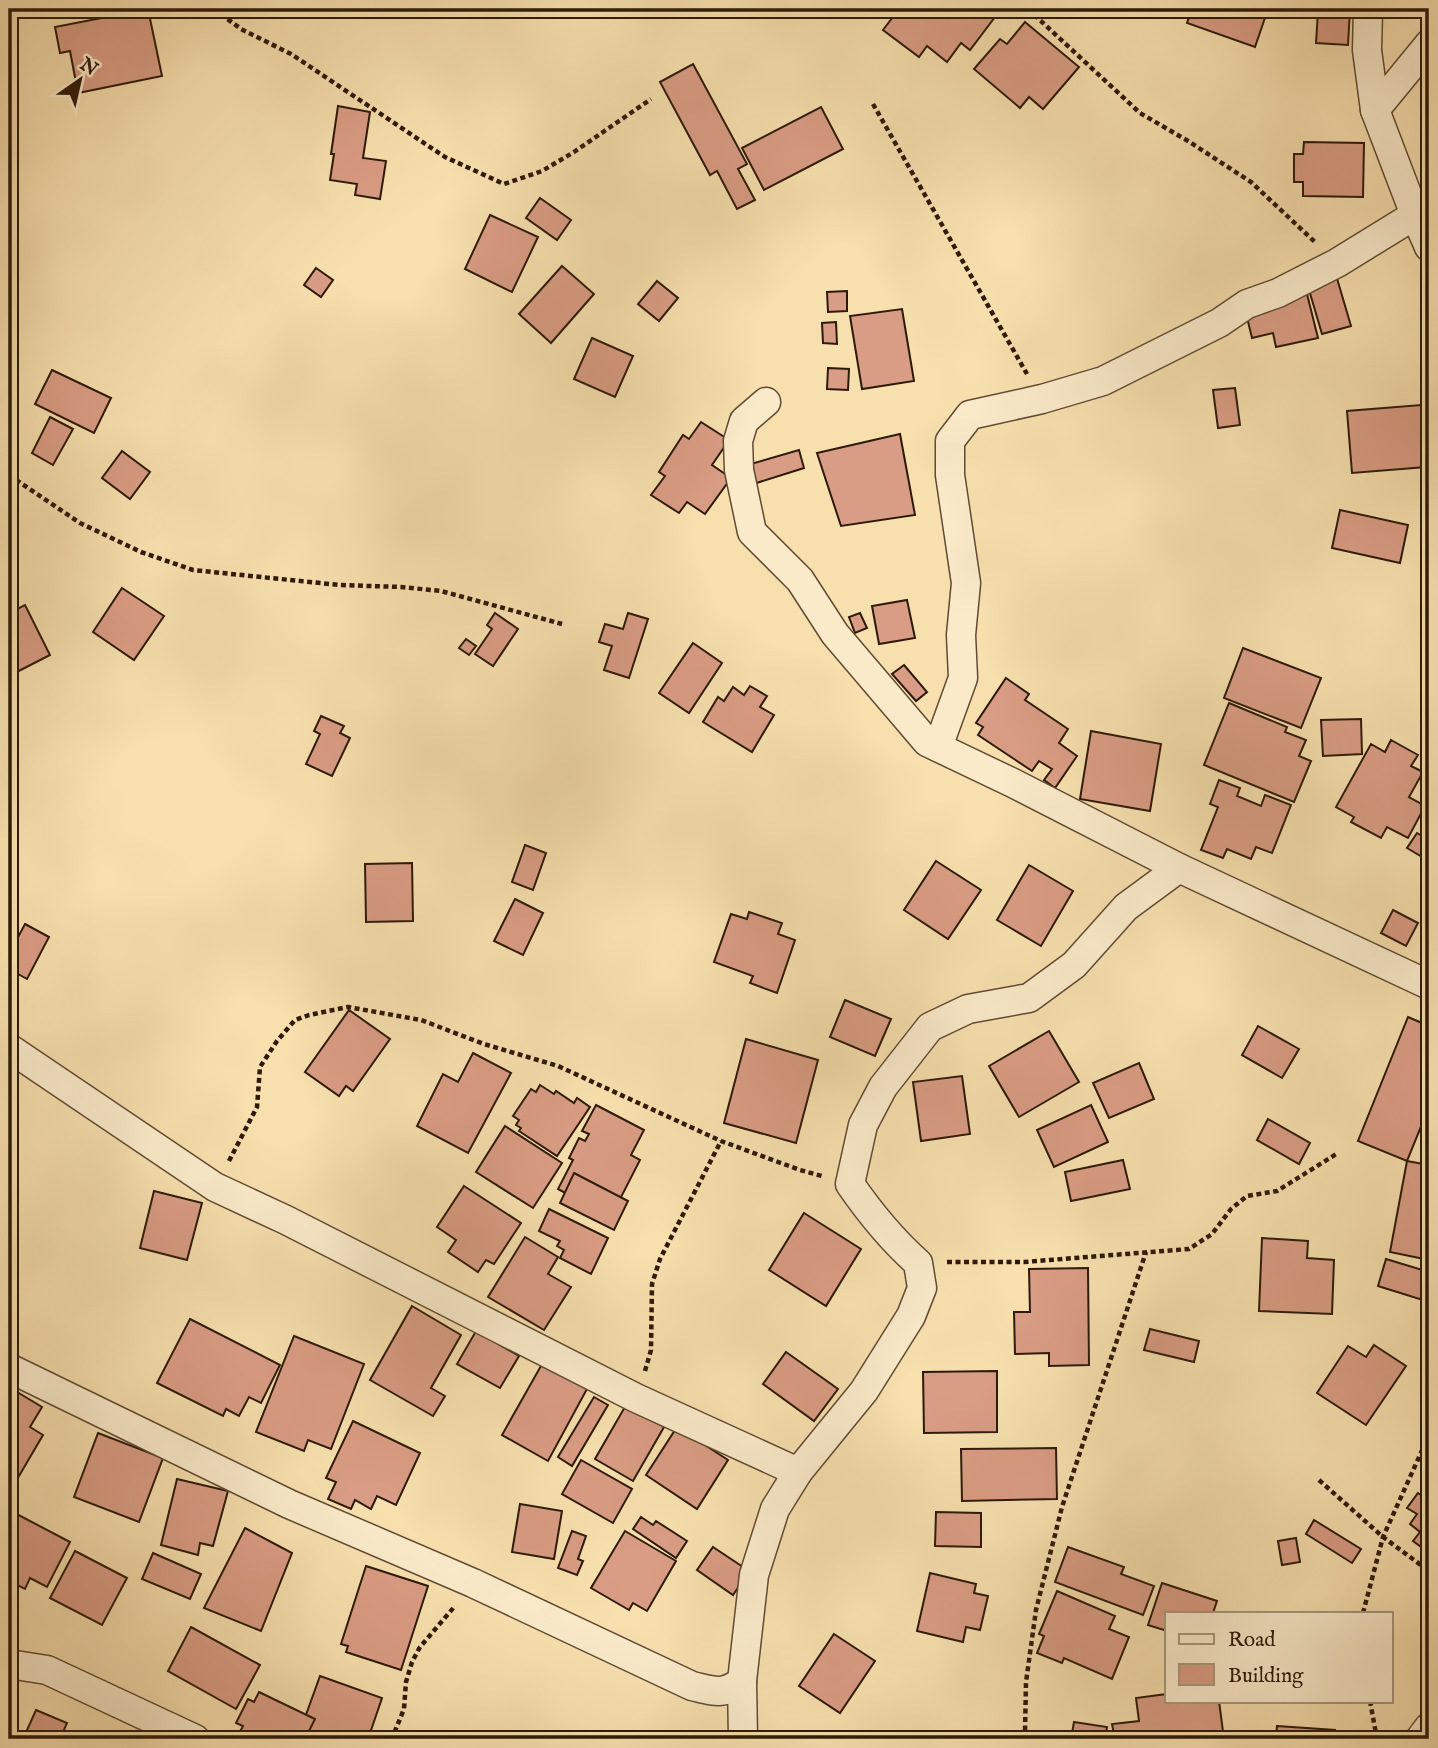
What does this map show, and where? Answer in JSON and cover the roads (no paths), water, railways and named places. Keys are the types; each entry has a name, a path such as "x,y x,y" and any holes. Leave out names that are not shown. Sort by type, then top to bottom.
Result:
{"street":[{"path":"1368,9 1367,50 1375,110 1429,247"},
{"path":"1375,110 1429,44"},
{"path":"938,747 963,678 961,635 966,583 950,475 950,441 970,415 1042,399 1103,381 1219,323 1247,304 1278,293 1337,263 1415,215"},
{"path":"766,402 744,421 738,441 739,470 752,532 800,580 835,634 927,742 1179,868 1429,985"},
{"path":"743,1739 742,1681 754,1575 775,1510 798,1472 864,1391 911,1316 922,1288 918,1263 875,1219 850,1184 863,1125 883,1087 930,1027 968,1009 1029,998 1074,965 1126,907 1179,868"},
{"path":"9,1048 215,1187 298,1226 636,1398 798,1472"},
{"path":"9,1368 289,1504 473,1583 692,1686 717,1692 731,1689 742,1681"},
{"path":"9,1664 47,1670 195,1739"},
{"path":"1420,1739 1429,1727"}]}
